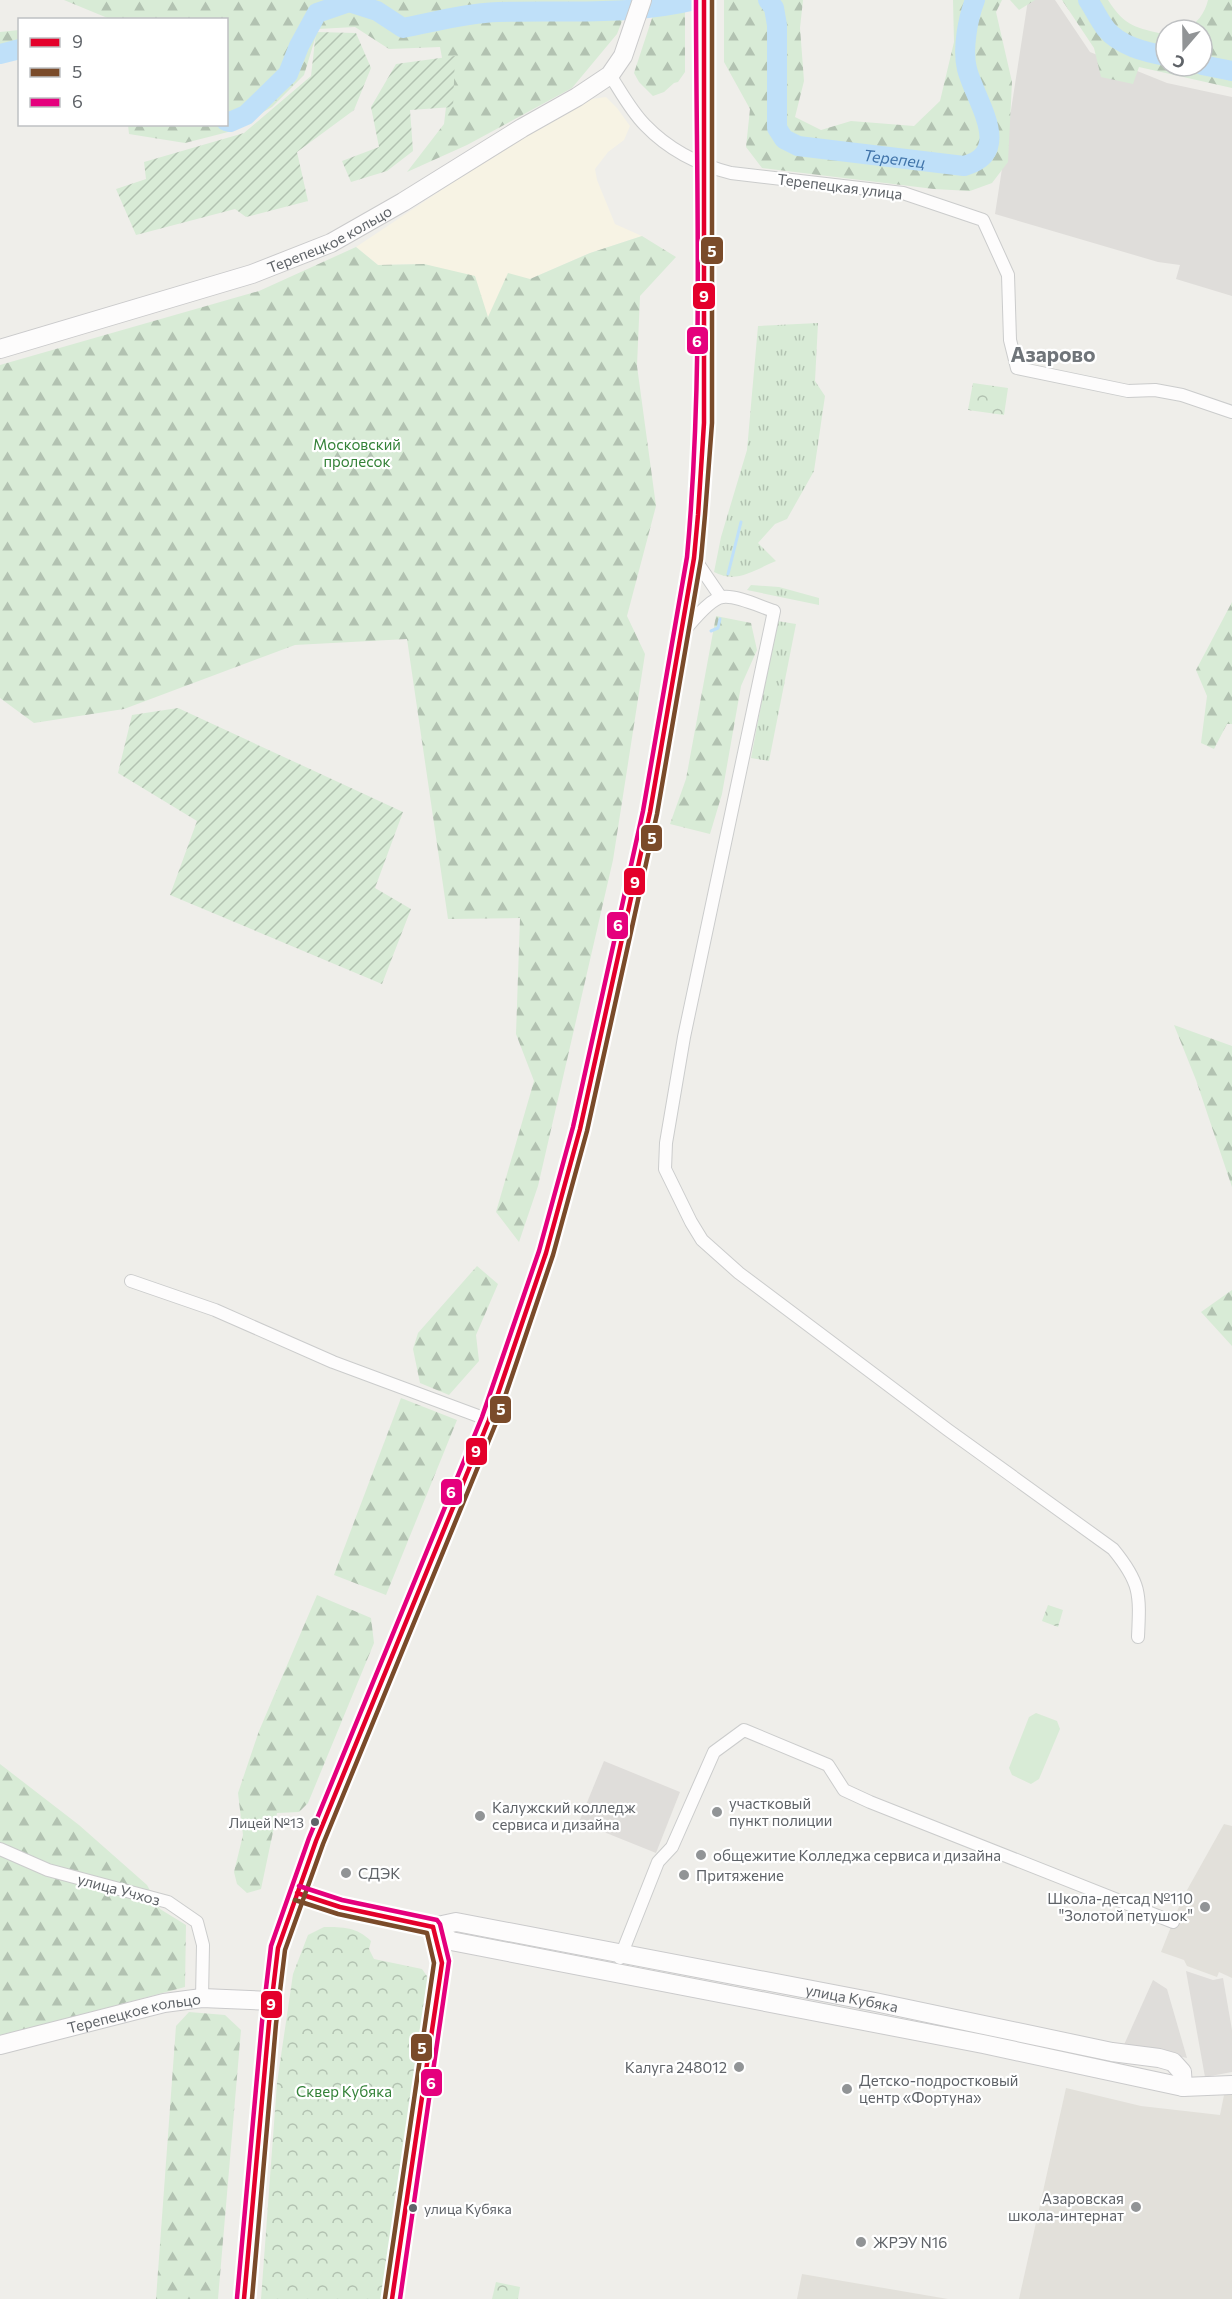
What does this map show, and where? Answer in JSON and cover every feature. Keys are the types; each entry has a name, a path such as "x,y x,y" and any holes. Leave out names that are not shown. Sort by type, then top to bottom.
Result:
{"main road":[{"path":"244,2299 271,2001 278,1948 316,1841 489,1420 546,1253 580,1129 650,812 694,558 704,423 704,0"}],"street":[{"name":"Терепецкое кольцо","path":"0,349 252,274 330,243 403,202 610,75 623,56 642,0"},
{"name":"Терепецкая улица","path":"610,75 645,125 675,148 705,166 730,173 903,193 983,220 1008,275 1010,340 1017,368 1128,391 1155,390 1182,395 1232,412"},
{"path":"694,558 720,596"},
{"path":"681,634 705,608 720,596 774,611 684,1037 666,1143 665,1168 702,1240 739,1273 939,1423 1113,1549 1129,1568 1137,1586 1138,1638"},
{"path":"131,1281 215,1310 333,1362 489,1420"},
{"path":"611,1971 623,1953 658,1862 672,1847 714,1752 744,1730 828,1765 844,1790 870,1803 1173,1922"},
{"name":"улица Учхоз","path":"0,1849 48,1870 168,1902 197,1922 203,1945 202,1998"},
{"name":"улица Кубяка","path":"297,1893 340,1907 433,1927 456,1922 865,2000 1112,2052 1160,2058 1173,2062 1182,2072 1183,2087"},
{"path":"392,2299 442,1963 433,1927"},
{"name":"улица Кубяка","path":"433,1927 451,1941 972,2042 1183,2087 1232,2085"},
{"name":"Терепецкое кольцо","path":"0,2045 164,2003 202,1998 271,2001"}],"shaded area":[{"path":"1028,0 1055,0 1090,52 1167,83 1232,97 1232,296 1176,279 1180,265 1158,262 995,214"},
{"path":"606,97 630,126 624,140 608,152 595,169 597,180 615,224 642,236 590,253 530,279 488,318 424,264 378,265 356,247 515,141 592,99"},
{"path":"604,1761 680,1792 656,1853 579,1822"},
{"name":"Школа-детсад №110 \"Золотой петушок\"","path":"1224,1824 1232,1826 1232,1978 1219,1972 1217,1977 1187,1966 1184,1960 1161,1952 1182,1899"},
{"path":"1186,1971 1213,1980 1223,1978 1232,2030 1232,2072 1205,2077"},
{"path":"1153,1980 1167,1989 1187,2058 1123,2047"},
{"name":"Азаровская школа-интернат","path":"1066,2088 1141,2106 1220,2115 1224,2095 1232,2094 1232,2299 1019,2299"},
{"path":"802,2274 948,2299 797,2299"}],"green space":[{"path":"64,0 623,0 629,3 617,34 572,88 467,145 407,172 444,124 448,90 440,47 389,49 355,27 318,29 304,75 272,107 228,132 185,143 129,134 128,126 228,126 228,18 108,18"},
{"path":"658,0 685,0 685,72 678,82 664,92 653,96 639,82 634,73"},
{"path":"724,0 803,0 800,28 804,81 795,117 821,130 851,121 914,126 940,101 954,42 953,0 1002,0 996,12 1012,82 1008,162 992,183 970,191 934,189 762,168 746,147 750,109 724,62"},
{"path":"1010,0 1035,0 1019,10"},
{"path":"1062,0 1108,0 1126,21 1154,32 1154,70 1139,67 1133,84 1101,77 1094,48"},
{"path":"1208,0 1232,0 1232,88 1188,78 1214,78 1214,18 1200,18"},
{"path":"18,30 18,50 3,52 0,55 0,32"},
{"path":"316,32 356,33 371,68 354,110 297,152 308,201 246,217 235,209 136,235 116,189 146,179 144,162 244,133 311,76"},
{"path":"455,56 453,107 410,110 413,151 387,171 351,182 342,161 379,147 371,107 396,64"},
{"name":"Московский пролесок","path":"642,236 676,257 640,296 637,366 656,506 627,616 645,654 613,860 538,1186 519,1242 496,1212 534,1081 516,1034 520,918 448,919 407,639 295,645 124,709 34,723 0,698 0,365 259,291 356,247 378,265 424,264 475,276 488,317 508,273 530,279 590,253"},
{"path":"818,323 815,381 825,396 814,471 787,519 775,524 758,543 776,561 737,576 730,577 714,572 721,537 747,450 758,326"},
{"path":"973,383 1008,388 1004,415 968,410"},
{"path":"751,585 779,587 819,598 819,605 747,590"},
{"path":"1232,602 1232,724 1227,724 1214,749 1201,743 1207,696 1196,670"},
{"path":"716,616 751,623 757,650 741,686 722,794 710,834 670,824 686,779"},
{"path":"777,621 796,624 769,761 751,758"},
{"path":"178,708 403,812 375,888 411,909 382,984 170,895 197,821 118,773 132,715"},
{"path":"1174,1025 1232,1046 1232,1187 1196,1080"},
{"path":"477,1266 498,1284 476,1335 479,1361 449,1395 420,1383 413,1349 418,1333"},
{"path":"1232,1290 1232,1346 1201,1312"},
{"path":"401,1398 457,1420 386,1595 334,1575"},
{"path":"317,1595 371,1618 374,1643 308,1803 299,1812 277,1813 261,1889 247,1893 237,1884 234,1872 243,1835 238,1793 259,1731"},
{"path":"1048,1605 1063,1610 1058,1627 1042,1621"},
{"path":"1036,1713 1057,1721 1060,1729 1039,1779 1031,1784 1012,1775 1009,1768 1029,1717"},
{"path":"0,1764 79,1825 147,1885 160,1909 186,1925 185,1987 0,2036"},
{"name":"Сквер Кубяка","path":"324,1927 355,1930 371,1941 369,1949 374,1959 422,1969 429,1979 382,2299 261,2299 277,2083 293,1974 308,1935"},
{"path":"189,2012 225,2015 241,2030 218,2299 156,2299 176,2026"},
{"path":"496,2282 520,2287 518,2299 492,2299"}],"waterway":[{"name":"Терепец","path":"228,122 246,115 288,74 299,46 317,13 349,2 377,11 403,28 486,13 622,10 695,0"},
{"name":"Терепец","path":"768,0 774,8 777,25 777,128 784,139 798,146 964,166 979,159 987,149 989,138 988,124 971,82 965,52 966,34 975,0"},
{"name":"Терепец","path":"1088,0 1106,29 1118,40 1154,53"},
{"name":"Терепец","path":"0,54 18,50"},
{"name":"Терепец","path":"1214,67 1232,71"},
{"path":"728,574 741,522"},
{"path":"711,631 718,628 720,619"}],"transit line":[{"name":"6","path":"237,2298 271,1946 309,1838 482,1417 539,1251 573,1127 643,811 687,557 692,488 696,418 698,278 696,0"},
{"name":"9","path":"244,2299 278,1948 316,1841 489,1420 546,1253 580,1129 650,812 694,558 698,515 704,423 704,0"},
{"name":"5","path":"252,2299 276,2024 285,1950 323,1844 496,1423 553,1255 587,1131 657,814 701,559 712,423 712,0"},
{"name":"6","path":"299,1886 342,1900 437,1920 440,1924 449,1961 400,2299"},
{"name":"9","path":"297,1893 340,1907 433,1927"},
{"name":"5","path":"295,1900 338,1914 427,1933 434,1963 385,2298"},
{"name":"9","path":"392,2299 442,1963 433,1927"}],"place":[{"name":"участковый пункт полиции","path":"717,1812"},
{"name":"Калужский колледж сервиса и дизайна","path":"480,1816"},
{"name":"Лицей №13","path":"315,1822"},
{"name":"общежитие Колледжа сервиса и дизайна","path":"701,1855"},
{"name":"СДЭК","path":"346,1873"},
{"name":"Притяжение","path":"684,1875"},
{"name":"Школа-детсад №110 \"Золотой петушок\"","path":"1205,1907"},
{"name":"Калуга 248012","path":"739,2067"},
{"name":"Детско-подростковый центр «Фортуна»","path":"847,2089"},
{"name":"Азаровская школа-интернат","path":"1136,2207"},
{"name":"улица Кубяка","path":"413,2208"},
{"name":"ЖРЭУ N16","path":"861,2242"}],"district":[{"name":"Азарово","path":"1053,353"}]}
